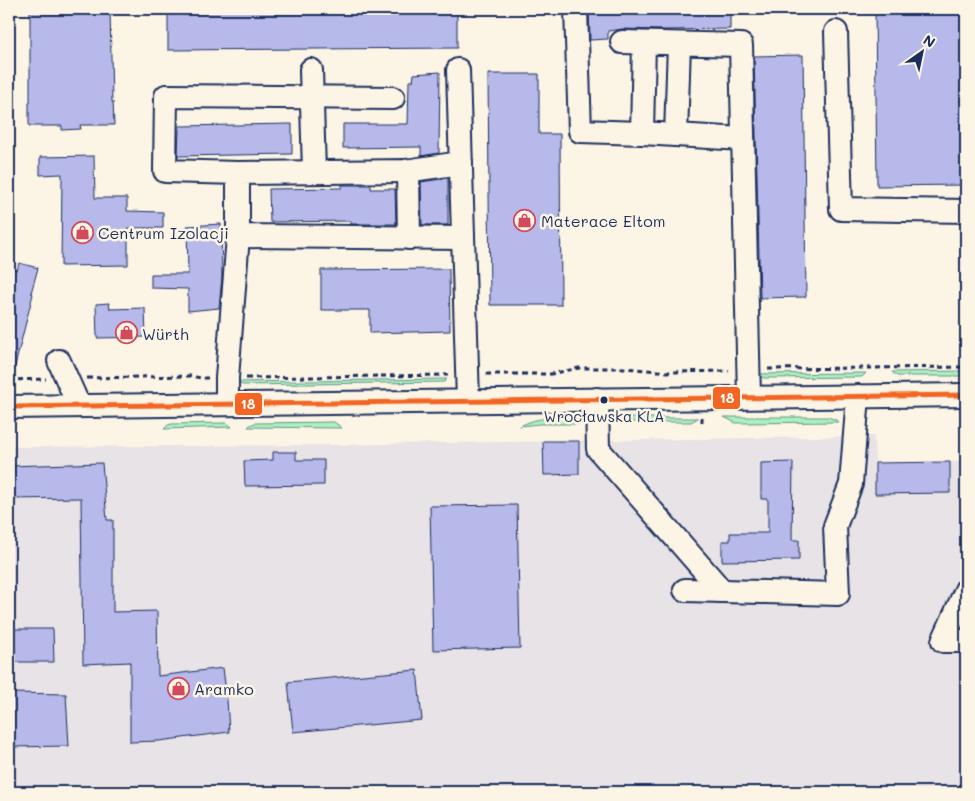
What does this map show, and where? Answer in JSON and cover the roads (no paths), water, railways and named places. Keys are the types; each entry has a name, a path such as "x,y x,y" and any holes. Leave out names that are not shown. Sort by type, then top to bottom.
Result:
{"street":[{"path":"576,9 580,131 743,139"},
{"path":"836,32 841,209 966,211"},
{"path":"622,42 740,45 749,397"},
{"path":"642,133 644,43"},
{"path":"676,135 679,44"},
{"path":"311,70 314,172"},
{"path":"458,70 468,401"},
{"path":"393,98 166,96 165,170 238,174 408,171 461,163"},
{"path":"408,171 409,238"},
{"path":"227,404 227,378 238,236 238,174"},
{"path":"238,236 463,238"},
{"path":"59,361 79,406"},
{"path":"9,407 966,394"},
{"path":"685,590 838,594 835,526 851,484 858,396"},
{"path":"597,399 598,449 722,591"},
{"path":"966,590 943,641 966,641"}],"place":[{"name":"Materace Eltom","path":"525,220"},
{"name":"Centrum Izolacji","path":"82,232"},
{"name":"Würth","path":"126,333"},
{"name":"Wrocławska KLA","path":"604,400"},
{"name":"Aramko","path":"178,688"}]}
